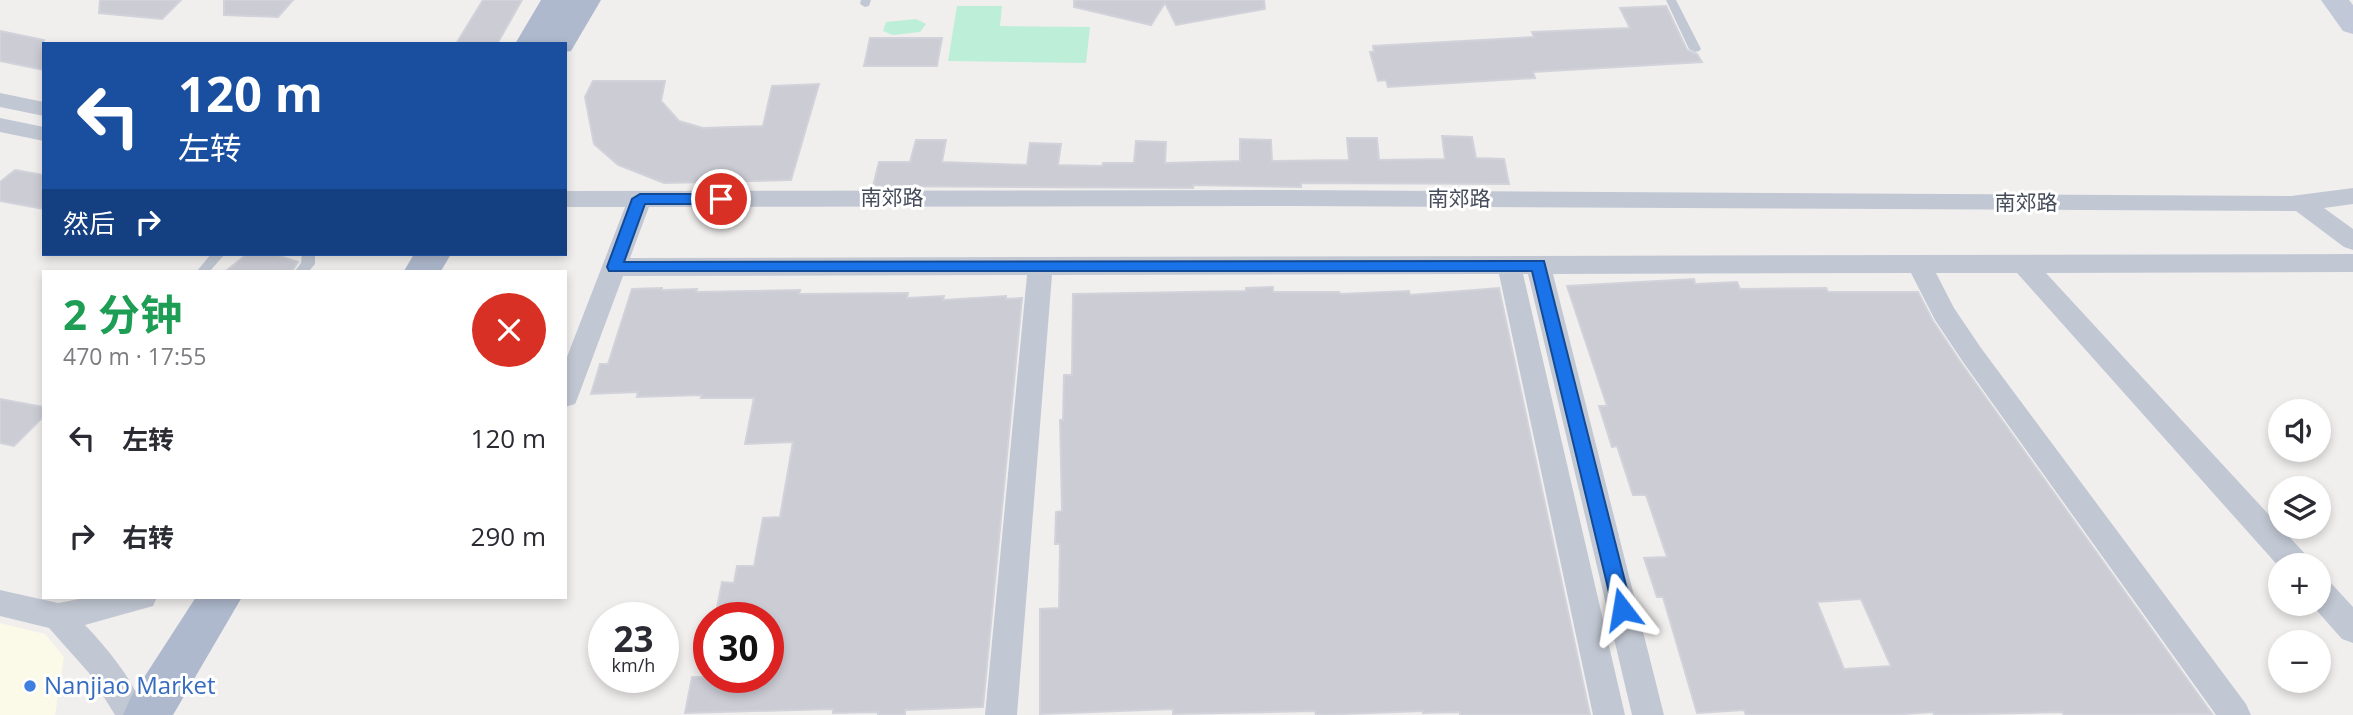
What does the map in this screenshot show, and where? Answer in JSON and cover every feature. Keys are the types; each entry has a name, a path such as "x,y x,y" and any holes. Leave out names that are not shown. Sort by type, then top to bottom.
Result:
{"main road":[{"path":"531,42 556,0"},
{"path":"561,42 586,0"},
{"path":"132,712 191,599"},
{"path":"132,712 218,599"}],"street":[{"path":"2334,0 2353,24"},
{"path":"0,100 42,109"},
{"path":"0,125 42,134"},
{"name":"南郊路","path":"567,199 1292,198 2301,203 2353,196"},
{"path":"567,392 640,199"},
{"path":"2301,203 2353,242"},
{"path":"614,267 2353,263"},
{"path":"1919,264 1944,313 1972,355 2235,715"},
{"path":"2024,264 2285,553"},
{"path":"1509,265 1609,715"},
{"path":"1538,265 1648,715"},
{"path":"1001,715 1040,266"},
{"path":"0,603 58,617 136,599"},
{"path":"2331,604 2353,629"},
{"path":"58,617 100,663 132,712"}],"lane":[{"path":"1671,0 1695,49"},
{"path":"204,270 216,256"}],"shaded area":[{"name":"Nanjiao Market","path":"0,623 45,634 64,657 55,715 0,715"}],"green space":[{"path":"957,6 1002,6 1000,26 1090,27 1086,63 948,61"},
{"path":"916,19 926,24 920,32 893,35 883,31 886,22"}],"building":[{"path":"100,0 181,0 162,19 99,13"},
{"path":"224,0 293,0 278,17 224,15"},
{"path":"483,0 522,0 498,42 457,42"},
{"path":"1074,0 1264,0 1265,9 1176,25 1165,3 1151,25 1074,7"},
{"path":"1666,6 1687,50 1697,54 1702,62 1533,72 1535,78 1388,87 1386,80 1378,81 1370,52 1374,52 1373,46 1534,37 1532,32 1630,28 1620,8"},
{"path":"0,31 44,40 42,70 0,61"},
{"path":"870,38 942,38 937,66 864,66"},
{"path":"593,81 665,81 661,101 679,121 703,128 763,126 772,86 819,84 791,180 664,183 618,165 594,144 585,97"},
{"path":"1442,136 1472,137 1476,158 1504,159 1509,184 1301,183 1301,187 1193,185 1193,188 873,186 879,162 910,162 916,140 946,140 942,162 1027,165 1030,143 1061,144 1058,165 1102,166 1103,163 1134,163 1136,141 1166,142 1165,163 1240,161 1240,139 1271,140 1272,161 1349,160 1347,138 1377,138 1379,160 1445,159"},
{"path":"15,170 42,175 42,209 0,201 0,182"},
{"path":"245,256 280,256 298,262 293,270 227,270"},
{"path":"1694,279 1695,284 1737,282 1740,289 1826,288 1828,292 1918,292 1933,321 1961,363 2212,714 2064,715 2062,712 1934,715 1933,712 1891,715 1746,715 1744,710 1697,713 1663,597 1657,597 1644,558 1667,557 1646,495 1633,495 1617,446 1612,447 1599,406 1607,406 1567,286","holes":["1861,599 1891,666 1844,669 1817,602"]},
{"path":"1273,287 1273,292 1340,294 1409,291 1410,295 1499,288 1590,715 1460,715 1460,712 1423,711 1316,715 1315,711 1173,714 1173,709 1040,714 1040,609 1059,608 1060,544 1055,544 1056,512 1062,511 1060,420 1063,420 1064,375 1072,375 1073,294 1246,291 1246,288"},
{"path":"632,289 697,289 696,292 800,290 799,294 908,293 907,298 944,296 943,300 1006,296 1006,299 1022,298 983,707 905,710 905,715 878,715 878,712 833,713 833,709 685,713 692,677 693,693 784,693 784,602 718,602 722,582 734,583 737,566 754,566 763,518 780,517 793,442 745,444 754,398 701,398 702,395 637,397 638,392 591,394 600,364 608,364"},
{"path":"0,399 42,407 42,418 14,446 0,443"}],"place":[{"name":"Nanjiao Market","path":"30,686"}],"route":[{"path":"721,199 640,199 614,267 1538,265 1622,609"}]}
